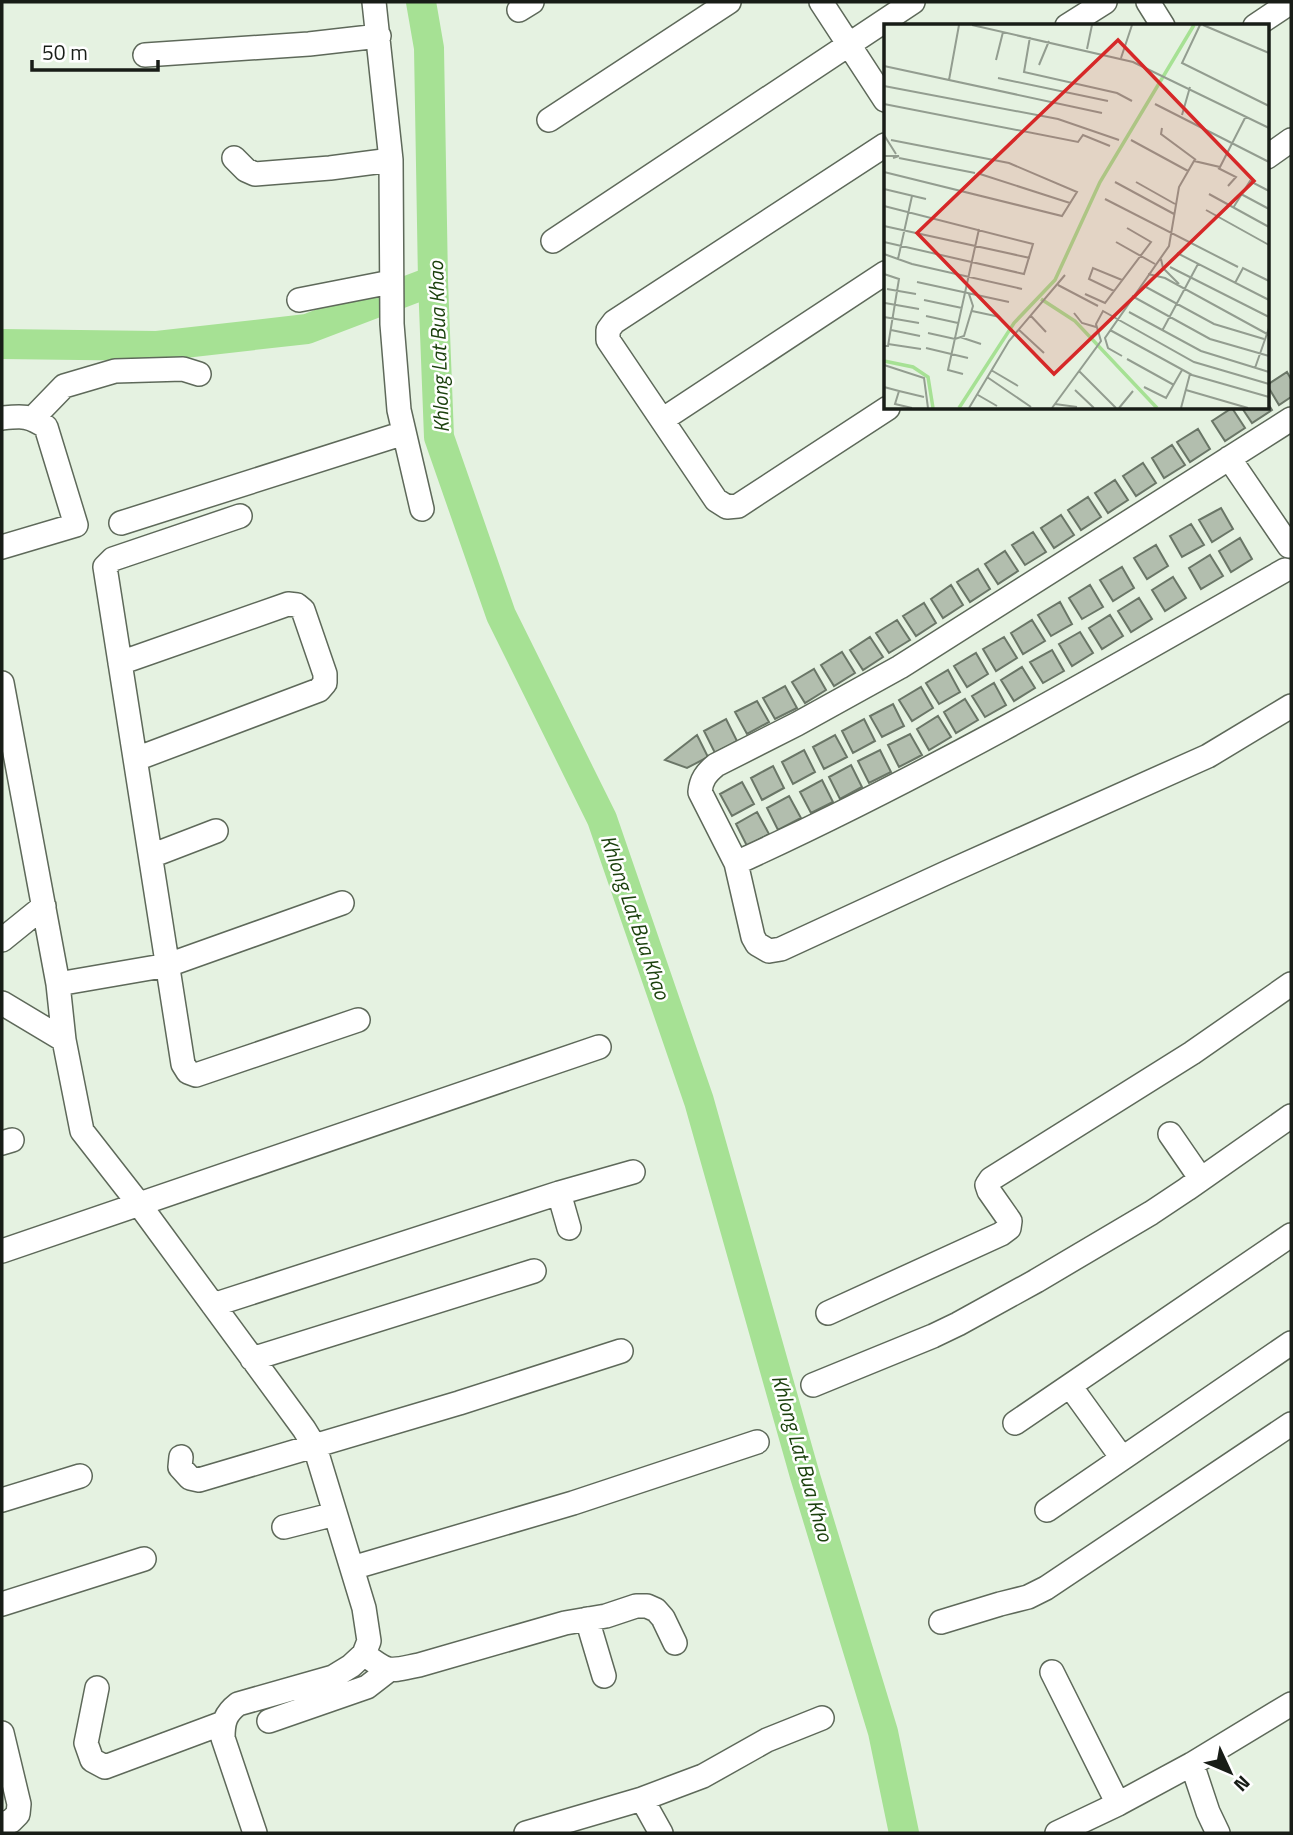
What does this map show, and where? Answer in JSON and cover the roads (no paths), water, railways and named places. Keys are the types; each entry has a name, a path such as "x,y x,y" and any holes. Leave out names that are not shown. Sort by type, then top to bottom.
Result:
{"street":[{"path":"374,2 391,160 392,324 398,410 422,509"},
{"path":"549,120 729,2"},
{"path":"821,2 884,98"},
{"path":"552,241 913,2"},
{"path":"1070,24 1105,2"},
{"path":"1148,2 1162,24"},
{"path":"1258,24 1291,2"},
{"path":"145,55 309,44 379,36"},
{"path":"1268,156 1291,140"},
{"path":"884,146 614,322 608,330 608,341 716,500 727,507 738,506 885,410"},
{"path":"234,158 246,170 255,174 391,160"},
{"path":"662,420 884,274"},
{"path":"299,300 391,277"},
{"path":"33,418 64,386 115,372 183,369 199,374"},
{"path":"2,418 33,418 46,427 76,525 2,547"},
{"path":"1291,419 900,667 716,765 706,774 700,792 736,863 753,937 757,944 769,951 781,949 1208,756 1291,706"},
{"path":"121,523 404,433"},
{"path":"736,863 944,762 1288,573 1283,565 1283,555 1290,545 1229,458"},
{"path":"240,516 113,559 106,567 183,1064 188,1072 196,1075 358,1020"},
{"path":"120,663 288,604 297,605 303,610 325,674 325,683 319,690 135,759"},
{"path":"2,683 6,731 44,906 58,984 64,1040 82,1131 139,1204 315,1447 365,1608 369,1640 364,1654 351,1666 333,1677 237,1704 223,1723 223,1738 255,1833"},
{"path":"151,856 216,831"},
{"path":"58,984 168,965 342,903"},
{"path":"2,940 44,906"},
{"path":"828,1313 1001,1234 1009,1228 1010,1221 989,1191 987,1185 991,1179 1192,1054 1291,984"},
{"path":"2,1003 64,1040"},
{"path":"2,1251 599,1047"},
{"path":"813,1385 958,1324 1151,1213 1291,1116"},
{"path":"1170,1134 1201,1179"},
{"path":"213,1305 427,1246 559,1193 633,1172"},
{"path":"559,1193 569,1228"},
{"path":"1015,1423 1291,1235"},
{"path":"253,1359 534,1271"},
{"path":"1047,1510 1291,1343"},
{"path":"181,1457 180,1467 190,1478 198,1480 459,1404 621,1351"},
{"path":"1070,1386 1122,1458"},
{"path":"941,1622 1028,1598 1046,1588 1291,1424"},
{"path":"352,1568 573,1503 757,1442"},
{"path":"2,1500 80,1476"},
{"path":"284,1527 335,1514"},
{"path":"2,1604 144,1559"},
{"path":"269,1721 367,1687 389,1670 419,1665 565,1623 606,1616 636,1606 647,1606 656,1610 675,1643"},
{"path":"587,1619 604,1676"},
{"path":"364,1654 389,1670"},
{"path":"1052,1672 1118,1804"},
{"path":"97,1688 86,1743 92,1760 105,1767 223,1723"},
{"path":"1056,1833 1118,1804 1192,1764 1291,1704"},
{"path":"526,1833 642,1799 703,1776 767,1740 822,1718"},
{"path":"2,1734 19,1804 18,1814 11,1821 2,1824"},
{"path":"1192,1764 1218,1833"},
{"path":"642,1799 661,1833"}],"waterway":[{"name":"Khlong Lat Bua Khao","path":"421,2 429,48 439,437 501,615 602,819 699,1101 805,1476 883,1732 904,1833"},
{"path":"2,344 157,346 307,329 433,281"}]}
